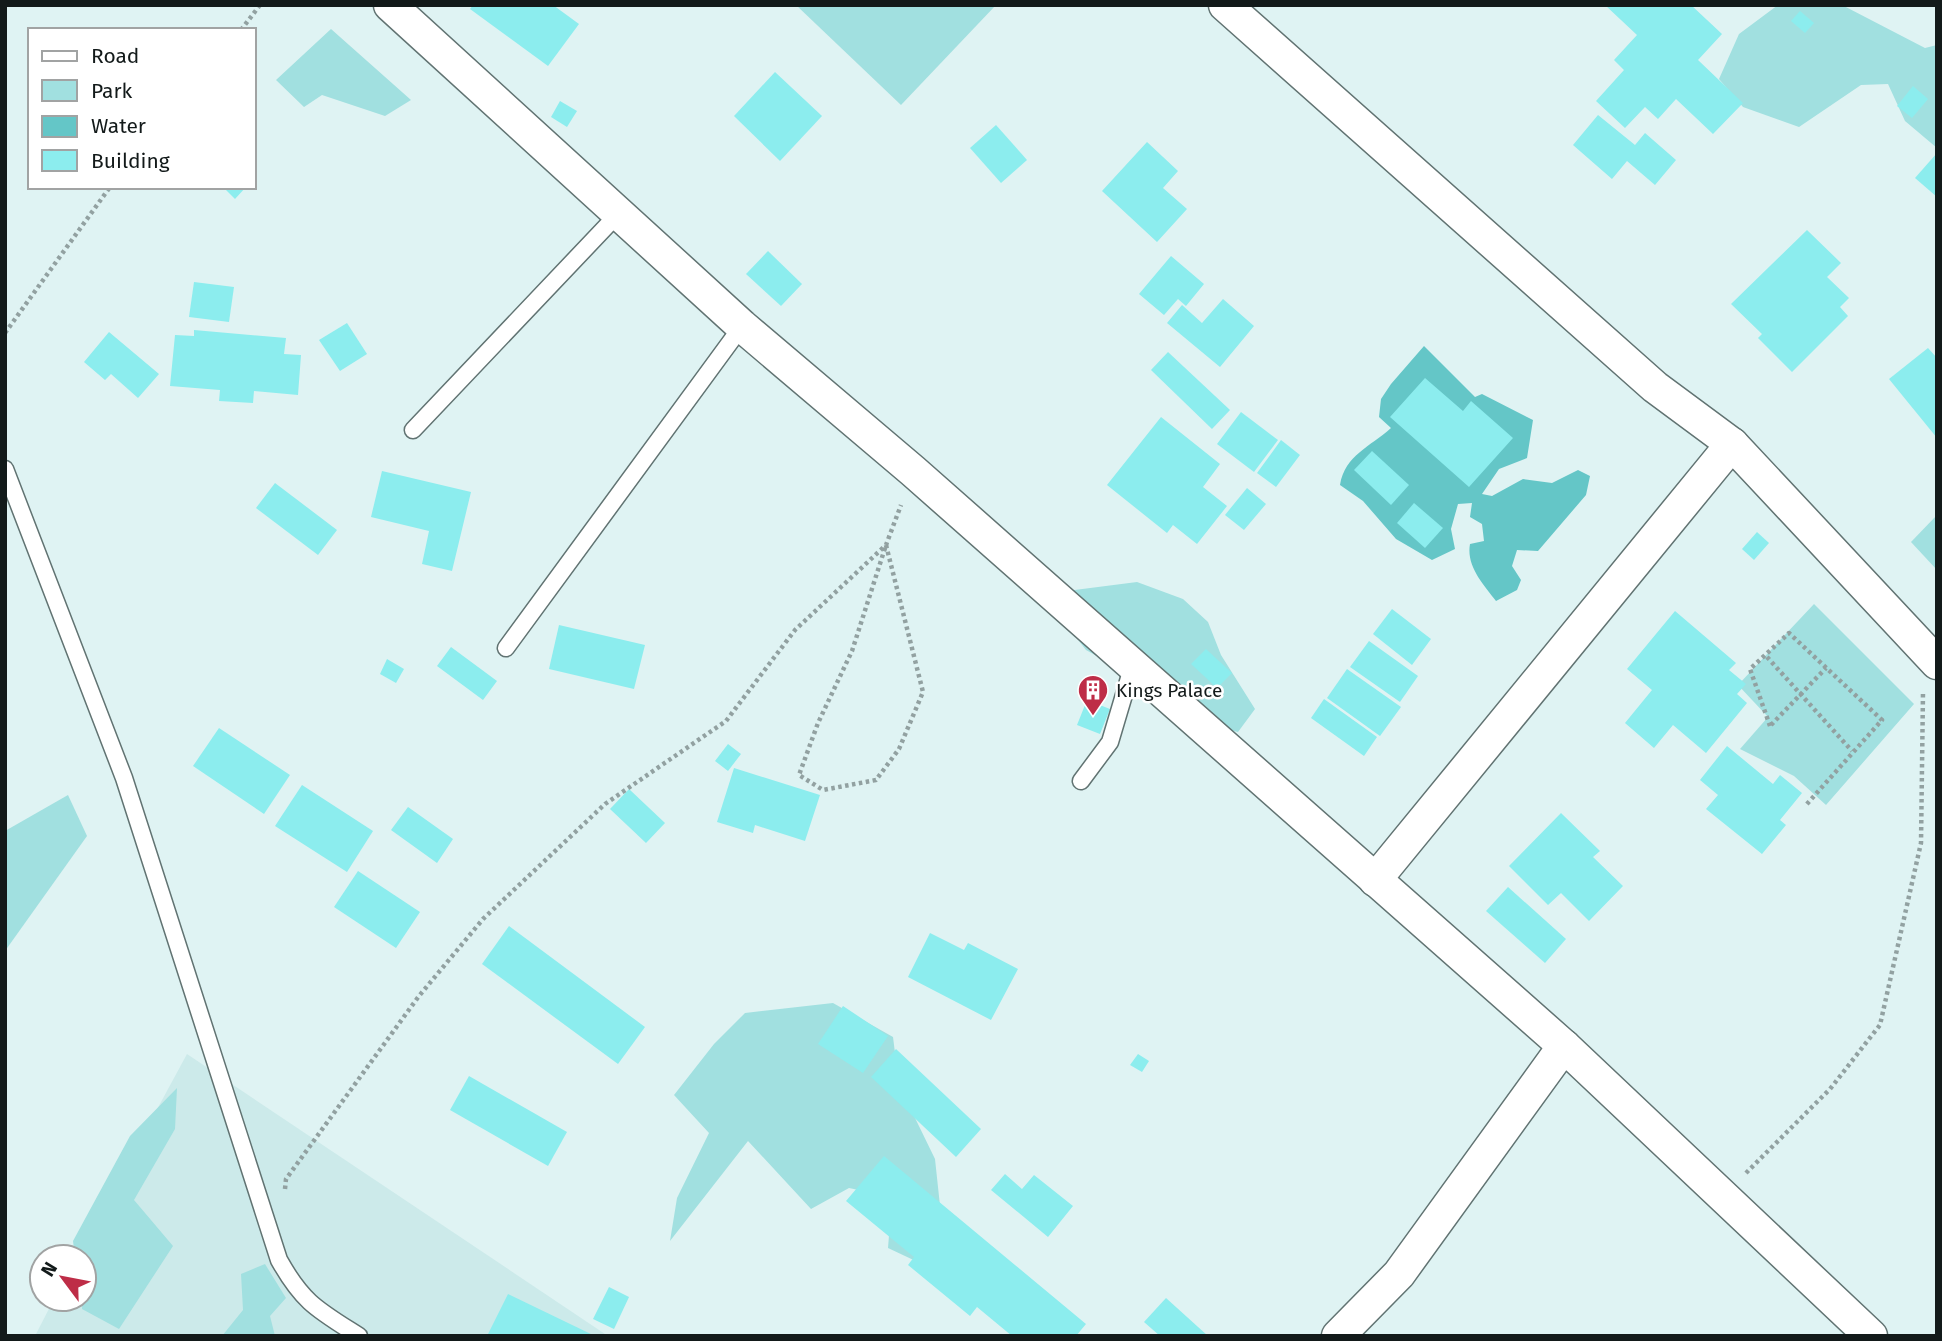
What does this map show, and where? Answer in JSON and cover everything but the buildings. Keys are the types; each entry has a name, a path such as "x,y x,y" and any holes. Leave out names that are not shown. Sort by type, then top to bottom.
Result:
{"street":[{"path":"390,5 741,326 913,471 1132,668 1564,1046 1871,1336"},
{"path":"1225,5 1655,387 1732,444 1930,655"},
{"path":"1375,880 1732,444"},
{"path":"1338,1336 1399,1274 1564,1046"}],"lane":[{"path":"413,430 619,213"},
{"path":"506,648 741,326"},
{"path":"5,469 124,778 279,1260 296,1291 311,1306 359,1336"},
{"path":"1081,780 1110,742 1132,668"}],"path":[{"path":"243,28 260,5"},
{"path":"5,333 109,189"},
{"path":"886,545 923,692 899,748 876,780 823,790 799,775 818,723 852,651 886,545 913,471"},
{"path":"284,1192 286,1178 309,1146 419,996 483,919 605,804 726,721 796,630 886,545"},
{"path":"1806,805 1882,720 1789,633 1767,657 1750,669 1770,726 1826,668"},
{"path":"1723,1196 1830,1089 1880,1025 1921,844 1930,655"},
{"path":"1767,657 1852,751"}],"shaded area":[{"path":"187,1054 608,1336 35,1336 47,1313 98,1313 98,1243 85,1243"}],"green space":[{"path":"796,5 996,5 901,105"},
{"path":"1778,5 1842,5 1925,48 1937,45 1937,148 1905,121 1888,84 1861,85 1799,127 1743,107 1719,79 1739,34"},
{"path":"331,29 411,100 385,116 322,95 304,107 276,80"},
{"path":"1937,515 1937,570 1911,542"},
{"path":"1137,582 1183,599 1208,622 1221,655 1255,709 1238,732 1189,720 1118,668 1086,650 1059,615 1059,592"},
{"path":"1814,604 1914,704 1826,805 1794,776 1740,749 1768,717 1738,685"},
{"path":"68,795 87,836 5,951 5,831"},
{"path":"833,1003 893,1037 899,1085 935,1159 944,1243 922,1264 888,1248 892,1197 849,1188 811,1209 748,1141 670,1241 677,1198 709,1133 674,1095 714,1044 745,1013"},
{"path":"177,1088 175,1129 134,1200 173,1246 119,1329 89,1313 98,1313 98,1243 73,1241 130,1136"},
{"path":"265,1264 286,1298 270,1316 275,1336 222,1336 243,1310 241,1274"}],"water":[{"path":"1424,346 1475,397 1482,394 1533,420 1527,458 1499,469 1482,494 1492,496 1523,479 1552,483 1578,470 1590,476 1586,495 1538,551 1517,550 1512,566 1521,580 1517,590 1496,601 1473,567 1469,552 1470,544 1484,541 1482,524 1470,517 1472,503 1458,504 1451,529 1455,549 1432,560 1396,539 1363,501 1340,485 1347,466 1353,459 1391,428 1379,417 1381,399"}],"place":[{"name":"Kings Palace","path":"1093,717"}]}
